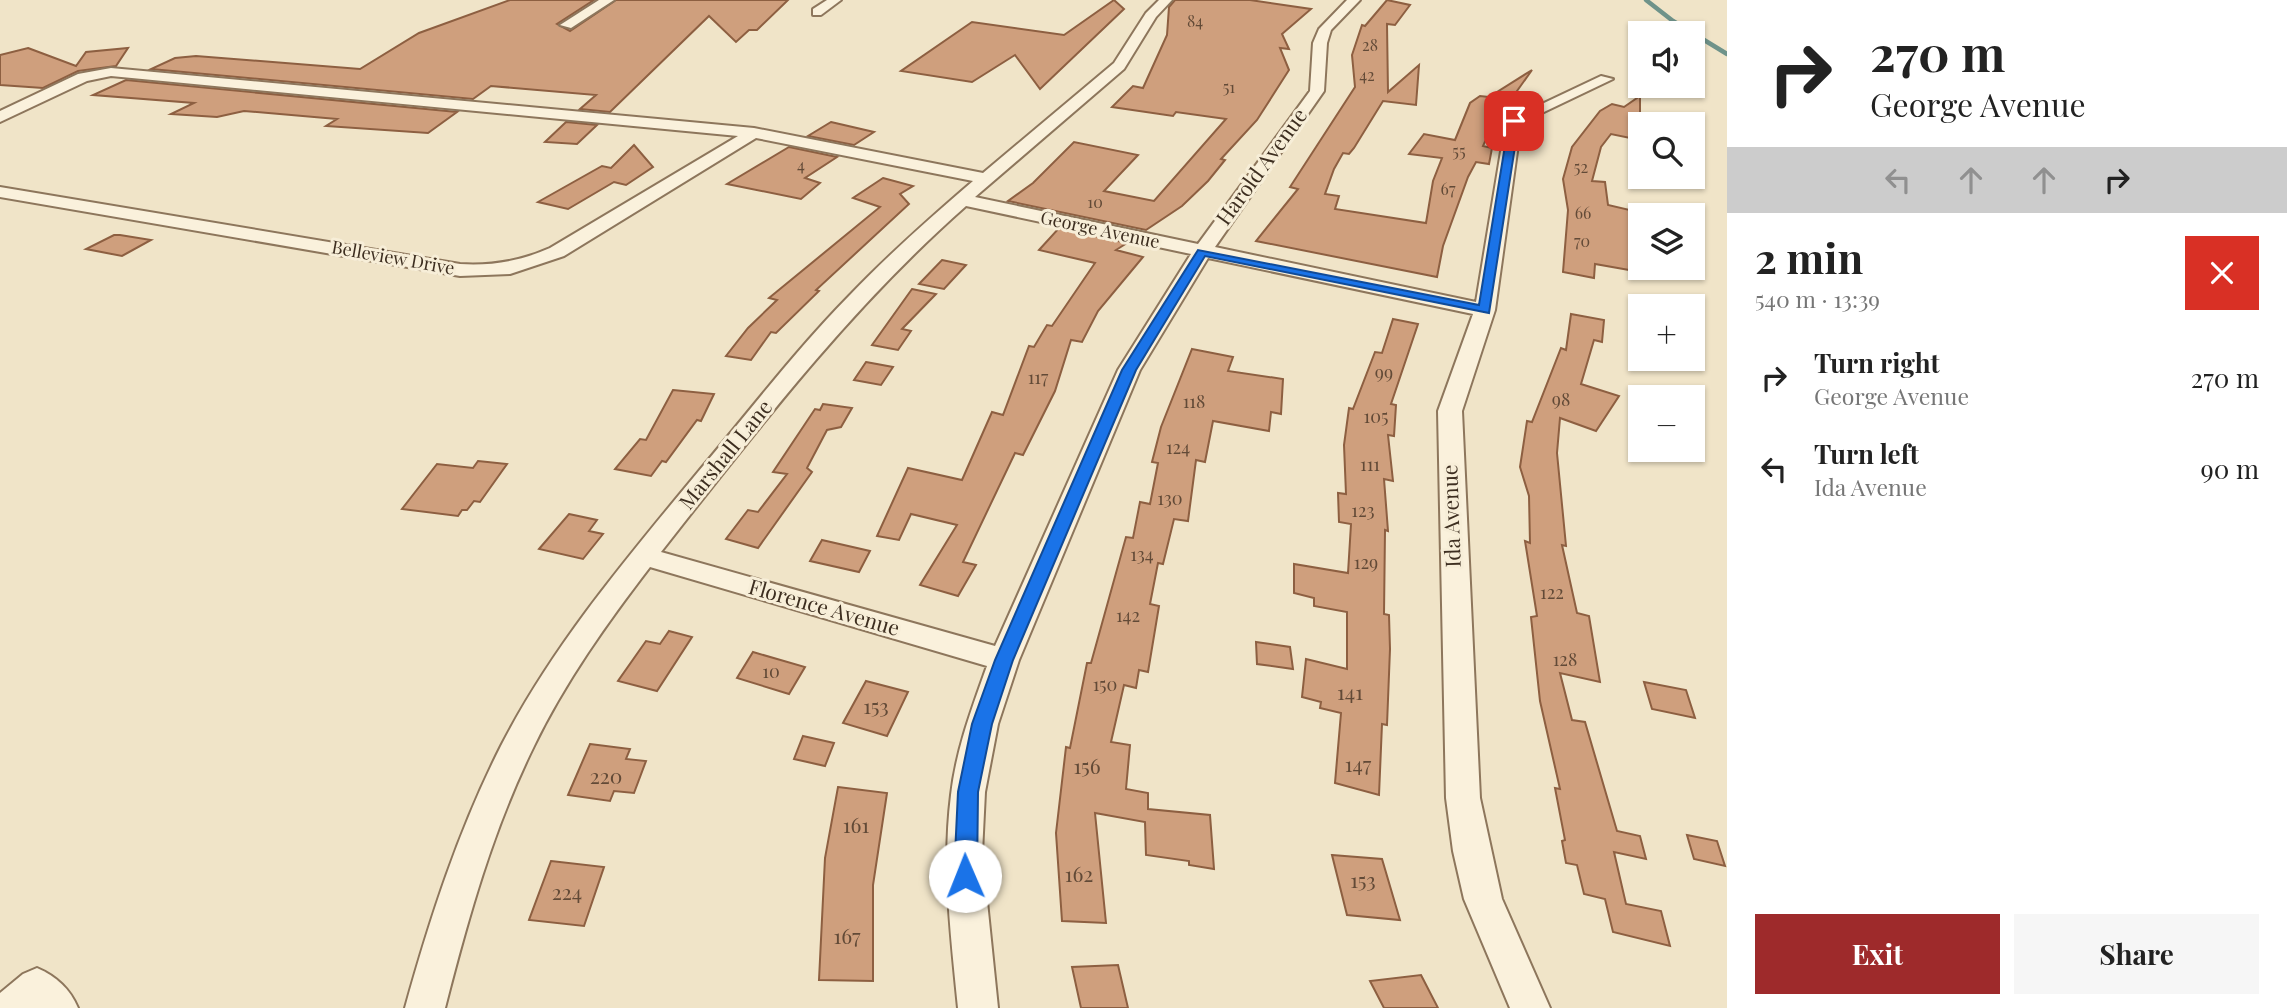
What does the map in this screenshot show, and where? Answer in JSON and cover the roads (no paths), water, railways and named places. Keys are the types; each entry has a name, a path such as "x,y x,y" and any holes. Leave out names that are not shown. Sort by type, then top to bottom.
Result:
{"street":[{"path":"566,25 608,0"},
{"path":"817,12 835,0"},
{"name":"Marshall Lane","path":"425,1008 458,891 482,822 562,667 644,556 826,332 902,254 1132,53 1145,19 1166,0"},
{"name":"Harold Avenue","path":"978,1008 965,867 968,792 982,724 1004,660 1129,370 1202,252 1317,91 1320,43 1325,29 1354,0"},
{"path":"0,117 83,77 111,72 754,134 987,179"},
{"name":"Ida Avenue","path":"1530,1008 1483,899 1463,798 1449,431 1454,392 1468,362 1485,310 1514,121 1606,79"},
{"name":"Belleview Drive","path":"0,192 460,270 489,271 536,262 557,252 754,134"},
{"name":"George Avenue","path":"962,200 1485,310"},
{"name":"Florence Avenue","path":"644,556 1004,660"},
{"path":"12,1008 37,987 58,1008"}],"waterway":[{"path":"1646,0 1673,21 1727,54"}]}
